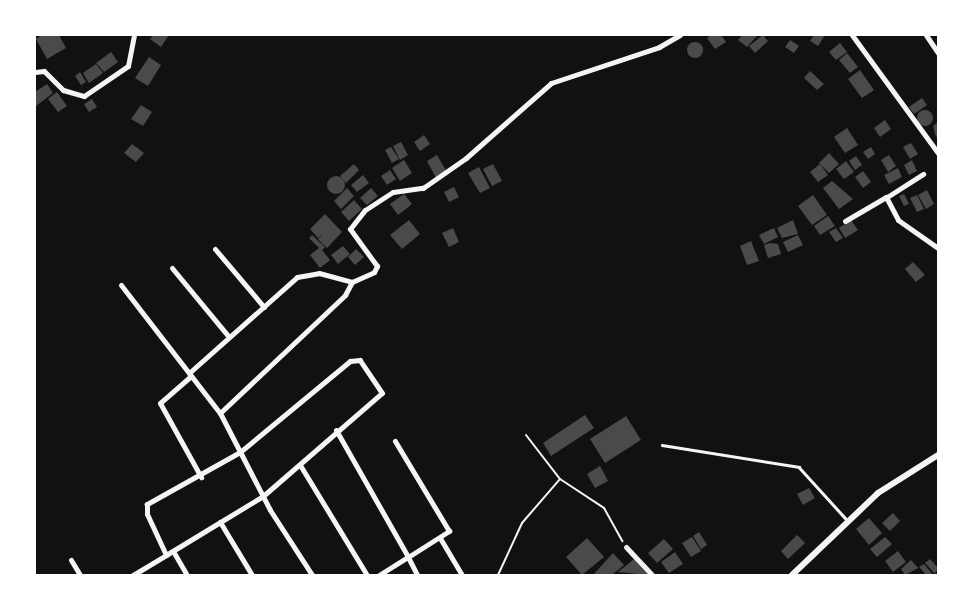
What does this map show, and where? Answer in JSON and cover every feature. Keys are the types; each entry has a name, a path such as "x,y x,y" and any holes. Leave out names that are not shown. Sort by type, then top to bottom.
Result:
{"street":[{"path":"35,72 44,71 62,90 84,96 128,66 134,35"},
{"path":"201,477 160,403 229,337 306,273 358,284 377,266 350,229 365,210 393,192 423,188 466,158 552,83 659,47 680,35"},
{"path":"852,35 938,153"},
{"path":"926,35 938,52"},
{"path":"846,221 923,174"},
{"path":"887,197 898,220 938,248"},
{"path":"215,249 264,307"},
{"path":"172,268 229,337"},
{"path":"220,413 345,295 352,282"},
{"path":"121,285 220,413 263,496 312,575"},
{"path":"134,575 263,496 300,465 336,430 382,393 360,360 350,361 240,452 201,477 147,504 147,514 166,555"},
{"path":"336,430 417,575"},
{"path":"379,575 440,538 448,529 395,441"},
{"path":"792,575 847,520 878,493 938,455"},
{"path":"300,465 368,575"},
{"path":"220,522 252,575"},
{"path":"440,538 462,575"},
{"path":"626,547 652,575"},
{"path":"173,551 187,575"},
{"path":"71,560 80,575"}],"lane":[{"path":"662,445 799,467 817,481 847,520"}],"path":[{"path":"526,435 560,479 604,508 626,547"},
{"path":"498,575 522,523 560,479"}],"building":[{"path":"42,35 59,35 66,48 47,59 36,39"},
{"path":"154,35 169,35 161,47 150,39"},
{"path":"711,35 721,35 726,42 715,49 707,38"},
{"path":"742,35 757,36 747,47 738,40"},
{"path":"763,35 768,41 755,53 749,46"},
{"path":"814,35 825,35 818,46 810,41"},
{"path":"790,40 799,46 794,53 785,47"},
{"path":"692,42 698,42 703,47 701,56 692,58 687,53 687,47"},
{"path":"840,43 847,52 836,60 829,52"},
{"path":"111,52 118,62 104,72 96,63"},
{"path":"847,53 858,67 850,73 839,60"},
{"path":"149,57 161,65 148,86 135,78"},
{"path":"96,64 103,73 89,83 83,73"},
{"path":"860,70 874,90 862,98 848,79"},
{"path":"810,71 824,84 817,90 804,78"},
{"path":"80,72 86,82 81,85 75,76"},
{"path":"47,84 53,93 36,106 35,92"},
{"path":"57,92 67,106 58,112 48,99"},
{"path":"922,98 927,105 914,114 909,107"},
{"path":"92,99 97,107 89,112 84,104"},
{"path":"141,105 152,112 143,126 131,119"},
{"path":"925,110 931,112 933,118 931,124 925,126 919,124 917,118 919,112"},
{"path":"885,120 891,129 880,137 874,128"},
{"path":"938,122 938,136 936,137 933,126"},
{"path":"847,128 858,145 845,153 834,137"},
{"path":"424,135 430,144 420,151 414,142"},
{"path":"401,142 408,155 400,160 393,146"},
{"path":"911,143 918,154 910,159 903,147"},
{"path":"132,144 144,153 136,162 124,153"},
{"path":"391,147 399,159 392,163 385,150"},
{"path":"871,147 875,154 868,159 863,152"},
{"path":"829,153 839,164 829,173 819,163"},
{"path":"437,155 447,172 436,178 427,161"},
{"path":"889,155 896,166 888,172 881,160"},
{"path":"856,156 862,165 855,170 849,161"},
{"path":"404,160 412,173 400,181 392,168"},
{"path":"912,160 917,171 909,175 904,165"},
{"path":"846,161 854,172 844,179 836,169"},
{"path":"354,164 359,170 346,183 340,176"},
{"path":"493,164 502,181 492,186 483,169"},
{"path":"820,164 828,175 818,182 810,172"},
{"path":"479,167 490,188 480,193 468,173"},
{"path":"898,168 902,177 889,184 884,175"},
{"path":"390,170 396,179 387,185 381,176"},
{"path":"863,171 871,182 863,188 855,177"},
{"path":"363,175 369,183 357,192 351,185"},
{"path":"336,176 342,179 345,185 342,191 336,194 330,191 327,185 330,179"},
{"path":"832,181 853,199 839,209 823,188"},
{"path":"454,187 459,197 449,202 444,192"},
{"path":"347,188 354,196 341,209 334,201"},
{"path":"371,188 378,196 367,205 360,198"},
{"path":"927,190 934,204 926,209 918,195"},
{"path":"404,194 412,204 398,215 390,204"},
{"path":"904,194 909,204 904,206 899,196"},
{"path":"813,195 827,215 812,225 798,206"},
{"path":"917,195 924,209 917,212 910,198"},
{"path":"354,200 362,209 349,221 341,212"},
{"path":"325,214 342,232 327,248 318,239 324,233 318,238 310,229"},
{"path":"828,216 835,226 820,235 814,226"},
{"path":"409,220 420,234 402,249 390,235"},
{"path":"793,220 798,234 782,238 777,228"},
{"path":"851,220 858,230 845,238 839,228"},
{"path":"453,228 459,242 449,247 442,233"},
{"path":"774,228 778,237 764,244 759,235"},
{"path":"836,228 843,238 836,242 829,232"},
{"path":"312,235 325,247 322,250 330,260 320,268 310,255 319,248 309,238"},
{"path":"798,235 803,245 788,252 783,242"},
{"path":"751,241 759,261 747,265 740,246"},
{"path":"770,243 778,244 781,254 768,258 764,245"},
{"path":"343,246 350,254 338,264 331,255"},
{"path":"356,249 364,257 355,265 348,257"},
{"path":"913,262 925,275 916,282 905,269"},
{"path":"585,415 594,428 551,456 543,443"},
{"path":"626,416 641,440 605,463 590,439"},
{"path":"600,466 608,481 595,488 587,474"},
{"path":"809,488 815,498 803,505 797,494"},
{"path":"893,513 900,521 890,531 882,523"},
{"path":"869,518 882,533 869,545 856,529"},
{"path":"699,532 707,545 701,549 693,536"},
{"path":"797,535 805,543 788,559 781,551"},
{"path":"692,537 701,551 691,557 682,543"},
{"path":"885,537 892,544 877,557 870,549"},
{"path":"587,538 604,557 582,575 566,557"},
{"path":"664,539 673,549 657,563 648,553"},
{"path":"898,551 906,562 893,572 885,561"},
{"path":"675,552 683,564 669,573 661,562"},
{"path":"613,553 624,565 612,575 593,575"},
{"path":"634,559 648,575 618,572"},
{"path":"930,559 938,568 935,574 925,563"},
{"path":"911,560 918,568 905,575 901,569"},
{"path":"924,564 933,575 926,575 919,567"}]}
